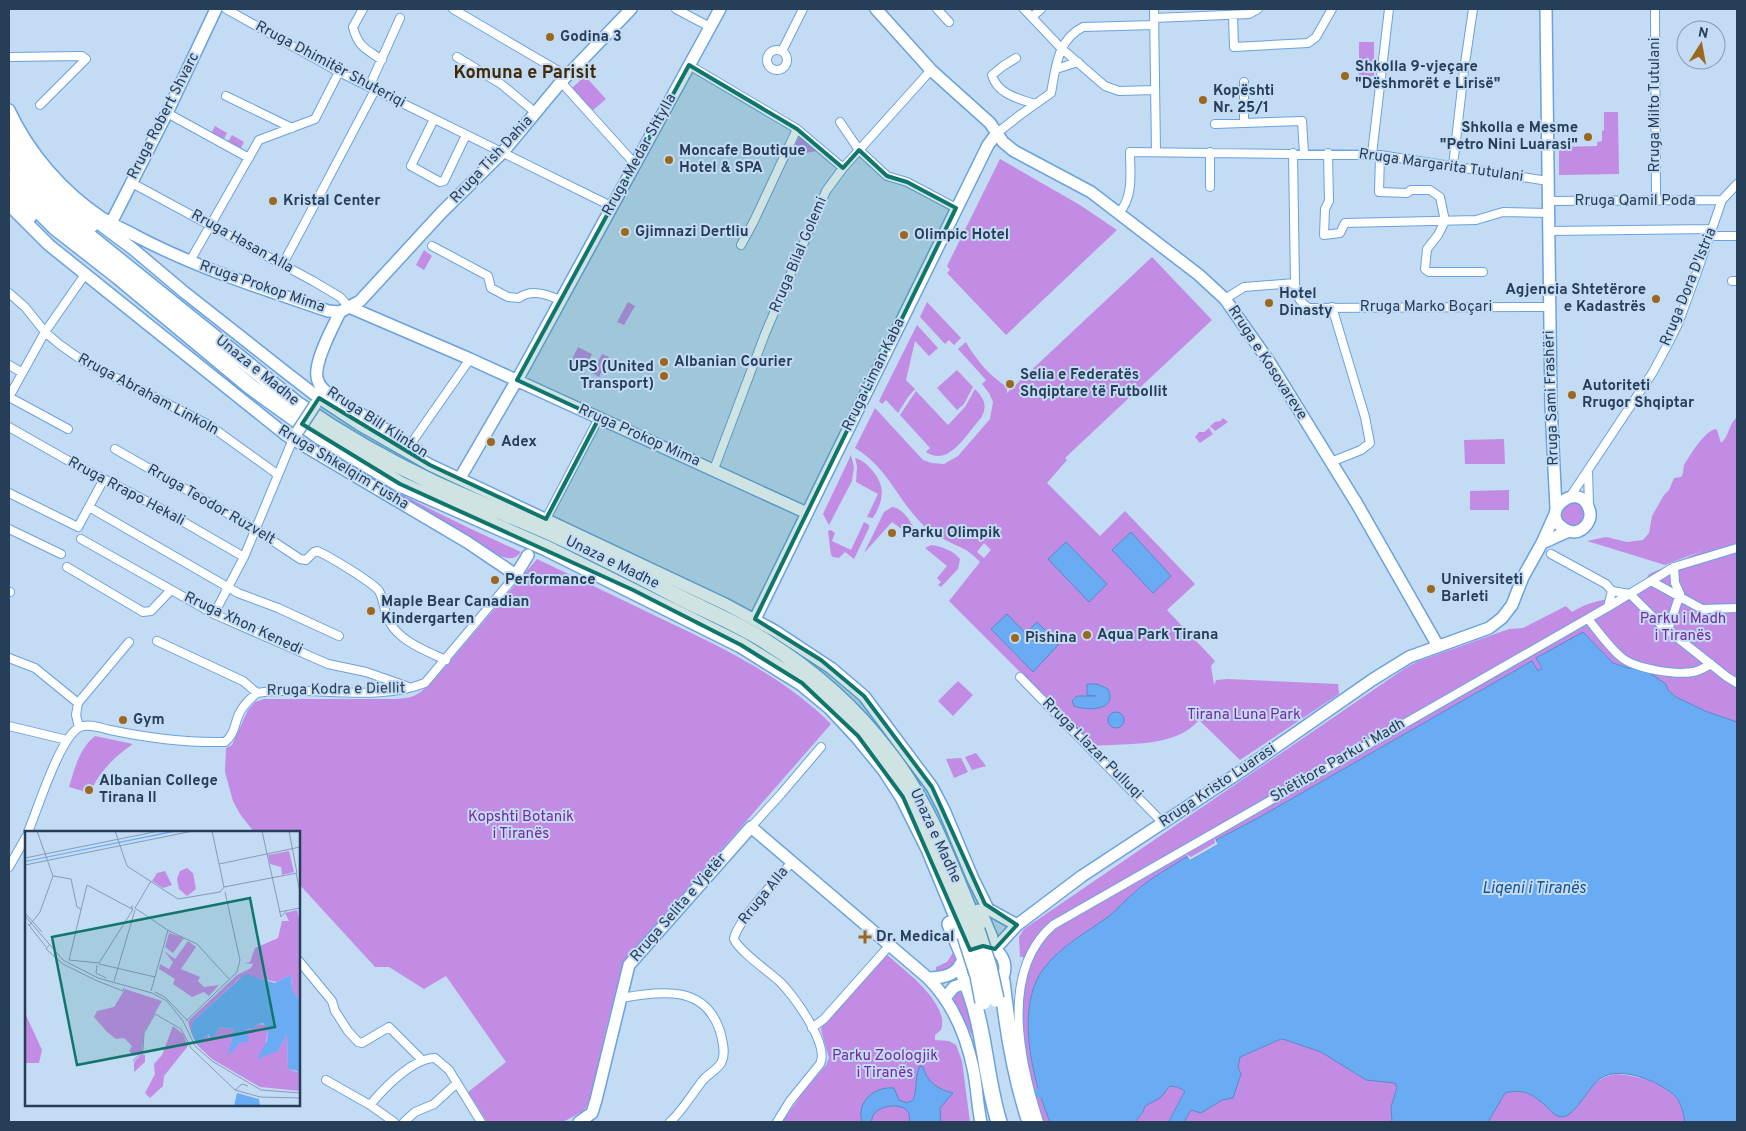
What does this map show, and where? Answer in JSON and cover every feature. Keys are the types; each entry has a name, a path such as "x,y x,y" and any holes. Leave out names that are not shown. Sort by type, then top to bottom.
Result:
{"highway":[{"path":"9,136 31,168 54,193 224,337 232,350"},
{"name":"Unaza e Madhe","path":"9,154 25,177 60,214 232,350 298,405 326,424 431,482 551,533 764,640 815,686"},
{"name":"Unaza e Madhe","path":"9,177 55,227 119,277 251,387 319,436 400,484 546,548 742,645 785,671 842,701 872,732 888,752 909,783 936,832 971,933 989,967 990,1000 1000,1092 1008,1122"},
{"path":"9,194 39,226 158,315 177,325"},
{"path":"962,961 924,859 903,814 856,744 813,698 815,686 831,684 900,758 922,788 940,818 995,950"},
{"path":"1002,981 1017,1075 1030,1122"},
{"path":"962,984 974,1000 987,1074 999,1122"},
{"name":"Unaza e Madhe","path":"990,1000 1021,1122"}],"street":[{"name":"Rruga Robert Shvarc","path":"108,221 167,113 216,9"},
{"name":"Rruga Dhimitër Shuteriqi","path":"226,9 372,89 611,206"},
{"path":"363,9 353,27 356,39 362,46 382,60"},
{"path":"453,9 564,79 635,164"},
{"name":"Rruga Tish Dahia","path":"344,309 360,301 503,152 564,79 631,9"},
{"path":"676,9 710,27"},
{"name":"Rruga Medar Shtylla","path":"460,478 517,380 720,9"},
{"path":"782,51 803,9"},
{"path":"937,9 949,22"},
{"path":"1024,9 1060,48 1104,86 1111,90 1119,91 1154,90"},
{"path":"1032,17 1042,9"},
{"path":"1154,9 1156,152"},
{"path":"997,134 1051,93 1060,48 1077,30 1083,27 1249,14 1258,9"},
{"path":"1233,15 1234,48 1308,43 1312,41 1332,9"},
{"path":"1389,9 1376,154 1379,192 1407,193 1411,190 1430,190 1440,197 1445,221 1438,235 1427,249 1425,269 1428,272 1483,272"},
{"path":"1453,166 1473,9"},
{"name":"Rruga Sami Frashëri","path":"1546,9 1551,406 1556,511"},
{"name":"Rruga Milto Tutulani","path":"1655,9 1656,200"},
{"name":"Rruga e Kosovareve","path":"881,11 931,70 990,123 1003,142 1014,150 1081,186 1199,275 1225,299 1268,360 1332,462 1438,646"},
{"path":"285,260 372,89 400,18"},
{"path":"9,57 82,56 86,59 40,105"},
{"path":"457,57 501,84 536,113"},
{"path":"1016,58 992,75 994,81 1009,96 1035,104"},
{"path":"1056,69 1078,62"},
{"path":"689,65 728,86 797,129 843,168"},
{"name":"Rruga Bilal Golemi","path":"714,469 765,334 826,191 843,168 931,70"},
{"path":"190,261 259,140 315,119 339,72"},
{"path":"1244,82 1244,123"},
{"path":"226,96 292,128"},
{"path":"9,110 21,133 42,163 65,188 108,221 119,239"},
{"path":"167,113 249,158"},
{"path":"434,119 411,166 440,182 444,181 466,135"},
{"path":"1215,124 1302,121 1304,153"},
{"path":"840,122 859,150 887,176 907,182 956,208"},
{"path":"9,124 36,164 51,182 79,208 317,401 430,465 460,478 544,521 755,619 821,660 864,696 932,787 985,904 993,912 1017,925"},
{"path":"741,244 754,221 797,129"},
{"name":"Rruga Liman Kaba","path":"755,619 956,208 988,145 997,134"},
{"name":"Rruga Margarita Tutulani","path":"1118,213 1125,206 1130,190 1130,152 1376,154 1548,180"},
{"path":"1210,152 1210,187"},
{"path":"1225,299 1244,287 1295,283 1293,153"},
{"name":"Rruga Qamil Poda","path":"1328,153 1329,201 1325,209 1324,235 1340,233 1345,223 1476,220 1503,212 1549,207 1656,200 1722,200"},
{"name":"Rruga Hasan Alla","path":"130,182 212,224 340,297 344,309"},
{"path":"1722,200 1737,184"},
{"name":"Rruga Dora D'Istria","path":"1569,497 1652,372 1669,342 1678,324 1722,200"},
{"name":"Rruga Shkelqim Fusha","path":"9,205 49,245 295,435 467,542 516,575"},
{"path":"79,208 108,221"},
{"name":"Rruga Prokop Mima","path":"108,221 190,261 328,311 344,309 470,359 807,513"},
{"path":"1549,231 1711,233 1737,236"},
{"path":"432,246 488,276 491,288 508,297 519,298 524,294 533,292 549,295 560,300"},
{"path":"68,429 9,397 21,372 45,332 86,273"},
{"name":"Rruga Marko Boçari","path":"1295,283 1297,296 1301,303 1309,308 1550,307"},
{"name":"Rruga Abraham Linkoln","path":"9,294 40,322 45,332 83,361 209,425 277,474"},
{"path":"1332,308 1365,417 1370,443 1360,450 1332,462"},
{"name":"Rruga Bill Klinton","path":"344,309 317,366 317,380 320,386 331,395 434,460 449,473"},
{"path":"410,445 470,359"},
{"path":"9,365 21,372"},
{"name":"Rruga Bill Klinton","path":"214,614 244,557 277,474 288,454 295,435 317,401"},
{"path":"544,521 599,418"},
{"name":"Rruga Rrapo Hekali","path":"9,427 67,460 156,506 244,557"},
{"name":"Rruga Teodor Ruzvelt","path":"115,449 255,529 296,556 306,560 315,551 336,562 378,590 388,619 399,634 418,647 446,660"},
{"path":"1569,497 1559,503 1556,511 1559,525 1574,532 1584,528 1590,518 1588,470"},
{"path":"9,494 78,527 104,479"},
{"path":"1555,487 1569,497 1581,499 1589,507"},
{"path":"89,507 238,593 278,608 339,636"},
{"name":"Rruga Kristo Luarasi","path":"995,950 1017,925 1082,876 1256,762 1372,680 1409,657 1489,628 1502,618 1512,605 1556,511"},
{"path":"9,530 61,554"},
{"path":"1542,543 1569,531"},
{"name":"Rruga Xhon Kenedi","path":"81,539 214,614 328,664 366,672 394,684 413,688"},
{"name":"Shëtitore Parku i Madh","path":"1039,1122 1025,1070 1020,1042 1018,1013 1021,987 1028,963 1037,943 1047,930 1060,920 1588,619 1674,567 1737,548"},
{"path":"1552,554 1606,584 1612,591 1630,594 1668,630 1737,683"},
{"name":"Rruga Kodra e Diellit","path":"79,727 89,725 129,734 176,741 224,742 230,738 239,713 246,702 257,692 380,692 413,688 425,683 446,660 516,575 528,555"},
{"path":"67,567 143,612 151,611 171,590"},
{"path":"1668,630 1680,594 1675,583 1674,567"},
{"path":"1651,581 1702,609 1737,608"},
{"path":"1608,607 1612,591"},
{"path":"1588,619 1620,657 1630,663 1660,670 1686,672 1698,671 1711,664"},
{"path":"157,641 243,681 257,692"},
{"path":"28,831 43,791 67,740 79,727 76,715 78,703 129,642"},
{"path":"9,658 35,668 78,703"},
{"name":"Rruga Llazar Pulluqi","path":"1020,677 1163,823"},
{"path":"9,726 67,740"},
{"name":"Rruga Selita e Vjetër","path":"579,1122 592,1113 629,965 821,747"},
{"path":"751,827 928,978 941,992 966,1041 974,1068 981,1122"},
{"path":"9,867 25,839"},
{"name":"Rruga Alla","path":"777,1122 790,1101 822,1060 822,1050 799,1005 781,982 741,948 734,939 734,935 742,922 792,862"},
{"path":"812,1028 824,1018 889,946"},
{"path":"928,978 947,976 957,970 962,961 975,947 995,950 1004,961 1006,968 1002,981 994,988 984,990 962,984 941,992"},
{"path":"962,961 962,984"},
{"path":"300,962 332,1001 335,1011 358,1042 362,1043 389,1027 422,1060"},
{"path":"941,992 947,976"},
{"path":"621,998 672,992 681,993 697,1000 706,1008 718,1026 723,1045 723,1060 702,1081 670,1122"},
{"path":"370,1105 394,1080 414,1064 428,1058 435,1058 449,1070 481,1122"},
{"path":"326,1080 370,1105 394,1122"},
{"path":"404,1122 415,1112 434,1104 457,1083"}],"highlighted area":[{"path":"689,65 797,129 843,168 859,150 887,176 907,182 956,208 755,619 821,660 864,696 932,787 985,904 1017,925 1006,938 995,949 983,946 970,950 903,797 858,736 802,683 741,645 633,590 400,484 302,424 319,398 430,465 546,519 599,418 517,380"}],"green space":[{"path":"1359,42 1374,42 1374,76 1359,76"},
{"path":"585,76 606,99 592,111 572,88"},
{"path":"1604,112 1618,112 1619,174 1559,175 1559,147 1597,146 1597,142 1602,141"},
{"path":"215,126 227,133 223,141 211,134"},
{"path":"232,135 244,142 240,150 227,143"},
{"path":"799,136 818,151 791,155"},
{"path":"1000,159 1080,205 1117,230 1006,335 947,273 950,270 947,266"},
{"path":"424,250 432,256 424,270 416,265"},
{"name":"Tirana Luna Park","path":"1152,257 1212,320 1065,458 1067,460 1047,483 1100,536 1125,511 1195,584 1167,610 1215,661 1211,666 1214,685 1216,680 1228,679 1338,684 1339,694 1240,760 1199,720 1189,729 1164,740 1136,744 1094,746 949,601 980,562 968,551 938,536 923,525 884,474 855,448 875,408 923,460 944,464 958,456 990,419 993,402 982,384 986,380 958,349 966,342 984,367 1007,387 1007,393","holes":["984,543 991,550 984,558 977,552"]},
{"path":"628,302 635,306 624,325 617,322"},
{"path":"927,302 961,338 954,345 949,340 945,344 920,317"},
{"path":"917,325 938,348 929,356 915,341 906,380 915,389 898,413 886,400 882,404 879,401"},
{"path":"578,347 592,354 586,368 571,361"},
{"path":"602,354 609,357 599,377 592,373"},
{"path":"957,370 973,387 964,404 957,410 937,388"},
{"path":"975,389 981,396 985,406 981,418 964,440 957,447 942,456 934,456 926,452 930,448 900,415 916,391 948,425 965,407"},
{"name":"Parku i Madh i Tiranës","path":"1737,417 1737,722 1705,711 1676,697 1668,690 1666,684 1635,667 1628,668 1613,663 1584,633 1536,658 1542,669 1538,671 1532,661 1258,818 1216,840 1218,844 1190,860 1188,857 1143,885 1109,916 1066,946 1044,968 1035,984 1030,1003 1028,1023 1029,1045 1033,1066 1050,1122 1040,1122 1034,1102 1019,1022 1025,976 1023,957 1020,957 1019,937 1024,929 1416,662 1509,629 1523,628 1566,606 1572,612 1596,602 1638,596 1649,574 1704,550 1665,565 1587,541 1606,537 1627,542 1643,540 1649,533 1652,516 1664,495 1669,490 1674,478 1682,476 1684,465 1698,444 1715,429 1721,443"},
{"path":"1223,418 1228,422 1215,431 1210,426 1220,421"},
{"path":"1209,428 1213,434 1200,443 1195,437 1199,432 1204,432"},
{"path":"1504,439 1505,464 1465,464 1464,440"},
{"path":"315,442 416,502 521,552 512,558 500,556 314,445"},
{"path":"851,455 854,467 852,481 829,525 823,514"},
{"path":"855,458 869,467 876,475 881,487 881,499 873,518 867,517 878,494 856,482 857,466"},
{"path":"1509,490 1509,510 1470,510 1470,491"},
{"path":"1573,502 1581,506 1585,514 1581,522 1573,526 1565,522 1561,514 1565,506"},
{"path":"892,507 897,508 909,519 914,530 915,539 892,522 864,553 884,512"},
{"path":"864,522 869,525 869,528 854,559 845,552 839,558 833,557 831,555 828,531 831,530 835,533 832,541 851,550"},
{"path":"931,545 947,549 960,559 958,569 941,587 938,585 941,582 937,578 947,566 925,548"},
{"name":"Kopshti Botanik i Tiranës","path":"537,559 708,641 752,665 793,692 831,724 626,959 607,1025 590,1098 582,1112 563,1122 487,1122 468,1092 506,1062 446,976 424,989 389,967 375,967 300,885 300,831 253,831 233,801 225,772 226,748 232,745 248,710 255,702 264,699 407,698 422,691 433,681"},
{"path":"958,681 973,695 953,716 938,701"},
{"path":"95,736 133,744 108,766 98,778 90,793 69,787 81,753"},
{"path":"976,753 986,766 972,770 965,757"},
{"path":"961,758 968,772 954,778 946,759"},
{"path":"954,951 956,960 951,969 936,972 936,967 947,962"},
{"name":"Parku Zoologjik i Tiranës","path":"886,954 919,983 939,1009 942,1024 941,1030 935,1035 935,1040 949,1041 956,1045 962,1061 970,1122 782,1122 804,1091 826,1065 829,1058 821,1030 822,1025"},
{"path":"958,992 965,993 975,1041 954,1001 954,996"},
{"path":"1281,1039 1321,1052 1366,1080 1395,1083 1397,1086 1391,1107 1392,1122 1184,1122 1191,1110 1201,1113 1222,1100 1233,1098 1241,1074 1238,1067 1240,1057"},
{"path":"1616,1074 1654,1082 1670,1092 1682,1107 1685,1122 1488,1122 1505,1093 1527,1093 1538,1099 1554,1114 1573,1111 1591,1087 1602,1079"},
{"path":"1170,1086 1185,1091 1169,1120 1172,1122 1135,1122 1145,1106 1159,1098"}],"water":[{"path":"1131,532 1171,576 1153,593 1112,550"},
{"name":"Pishina","path":"1066,542 1107,584 1089,602 1048,559"},
{"name":"Pishina","path":"1007,614 1036,644 1038,643 1027,632 1037,622 1059,644 1033,672 991,629"},
{"name":"Liqeni i Tiranës","path":"1583,632 1613,663 1628,668 1643,669 1666,684 1668,690 1676,697 1705,711 1737,722 1737,1122 1685,1122 1680,1103 1670,1092 1643,1078 1632,1075 1613,1074 1599,1079 1578,1106 1567,1115 1561,1117 1554,1114 1534,1096 1518,1091 1505,1093 1488,1122 1392,1122 1391,1107 1397,1087 1395,1083 1366,1080 1321,1052 1281,1039 1240,1057 1238,1067 1241,1074 1233,1098 1222,1100 1201,1113 1191,1110 1184,1122 1169,1121 1185,1091 1170,1086 1160,1098 1145,1106 1135,1122 1050,1122 1033,1066 1029,1045 1028,1023 1030,1003 1035,984 1051,960 1109,916 1133,893 1155,876 1188,856 1190,860 1218,844 1216,840 1258,818 1532,661 1538,671 1542,668 1536,658"},
{"name":"Pishina","path":"1087,684 1097,684 1108,689 1109,702 1100,708 1094,709 1074,706 1072,701 1077,696 1096,696 1087,695"},
{"path":"1116,712 1124,720 1116,728 1108,720"},
{"path":"920,1066 923,1067 925,1073 935,1085 953,1093 940,1108 941,1122 909,1122 907,1110 902,1107 890,1106 878,1110 871,1122 862,1122 861,1115 864,1102 868,1097 880,1090 894,1088 899,1100 907,1103 913,1100"}],"pier":[{"path":"1214,838 1218,844 1190,860 1186,854 1191,857 1215,843"}],"waterway":[{"path":"1034,1094 1040,1093"}],"place":[{"name":"Godina 3","path":"550,37"},
{"name":"Shkolla 9-vjeçare \"Dëshmorët e Lirisë\"","path":"1345,76"},
{"name":"Kopështi Nr. 25/1","path":"1203,100"},
{"name":"Shkolla e Mesme \"Petro Nini Luarasi\"","path":"1588,137"},
{"name":"Moncafe Boutique Hotel & SPA","path":"669,160"},
{"name":"Kristal Center","path":"273,201"},
{"name":"Gjimnazi Dertliu","path":"625,232"},
{"name":"Olimpic Hotel","path":"904,235"},
{"name":"Agjencia Shtetërore e Kadastrës","path":"1656,299"},
{"name":"Hotel Dinasty","path":"1269,303"},
{"name":"Albanian Courier","path":"664,362"},
{"name":"UPS (United Transport)","path":"664,376"},
{"name":"Selia e Federatës Shqiptare të Futbollit","path":"1010,384"},
{"name":"Autoriteti Rrugor Shqiptar","path":"1572,395"},
{"name":"Adex","path":"491,442"},
{"name":"Parku Olimpik","path":"892,533"},
{"name":"Performance","path":"495,580"},
{"name":"Universiteti Barleti","path":"1431,589"},
{"name":"Maple Bear Canadian Kindergarten","path":"371,611"},
{"name":"Aqua Park Tirana","path":"1087,635"},
{"name":"Pishina","path":"1015,638"},
{"name":"Gym","path":"123,720"},
{"name":"Albanian College Tirana II","path":"89,790"},
{"name":"Dr. Medical","path":"865,937"}],"district":[{"name":"Komuna e Parisit","path":"525,73"}]}
